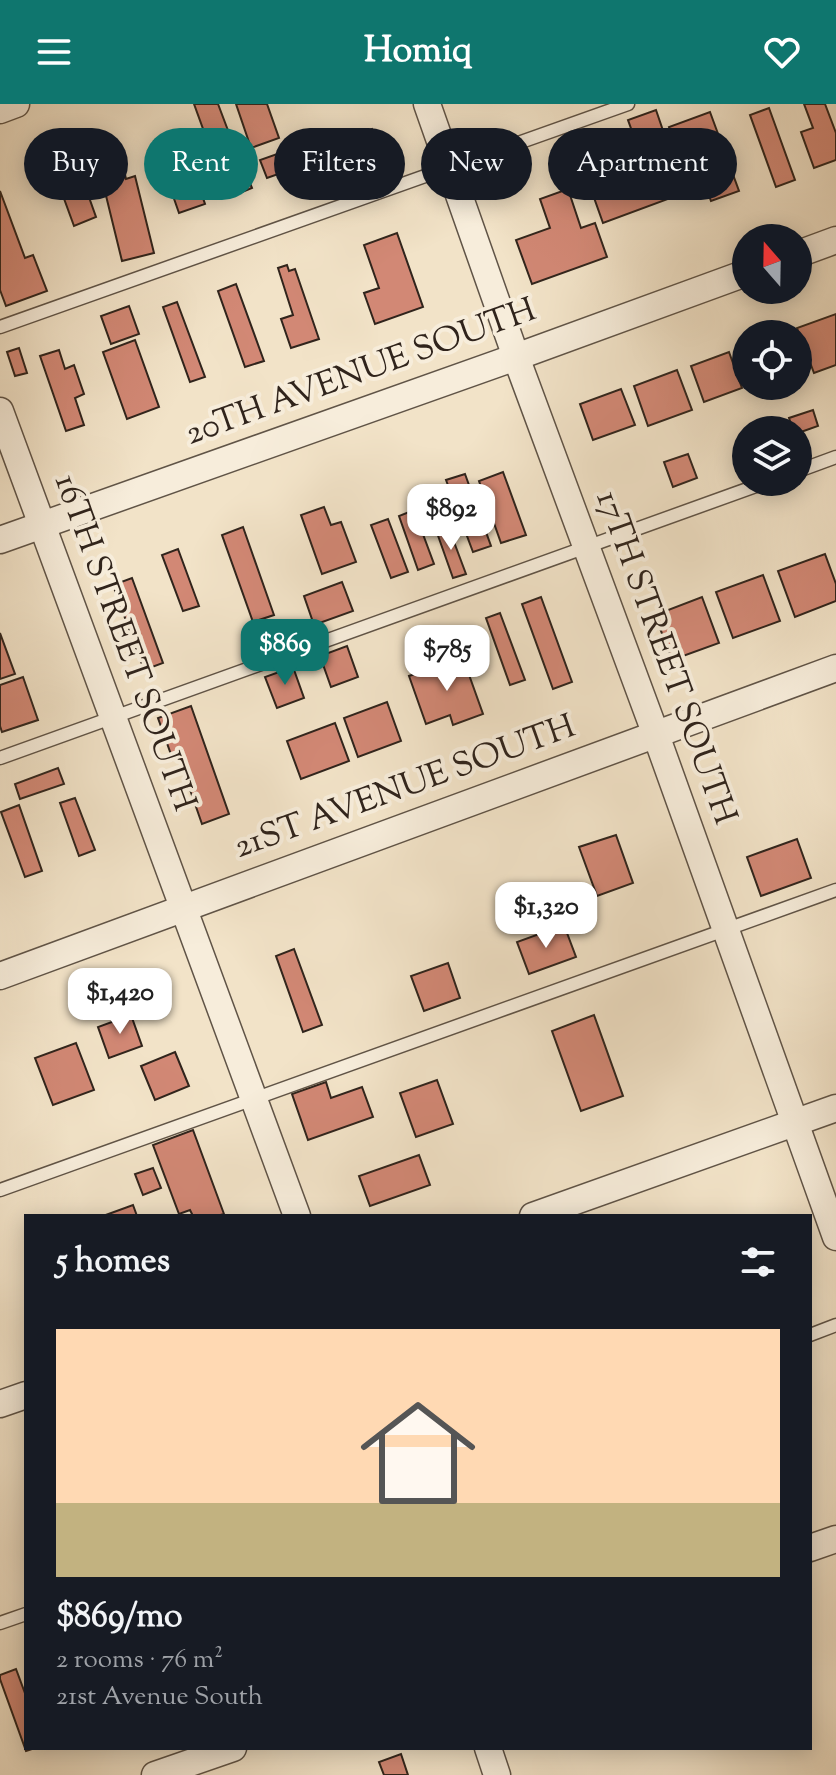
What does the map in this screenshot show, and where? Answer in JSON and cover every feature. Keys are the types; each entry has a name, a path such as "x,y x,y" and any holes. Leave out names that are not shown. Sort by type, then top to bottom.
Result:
{"street":[{"path":"0,110 16,104"},
{"name":"17TH STREET SOUTH","path":"427,104 436,128"},
{"name":"17TH STREET SOUTH","path":"462,200 516,357 836,1237"},
{"path":"812,249 836,240"},
{"name":"20TH AVENUE SOUTH","path":"0,540 732,278"},
{"name":"16TH STREET SOUTH","path":"0,411 296,1214"},
{"name":"21ST AVENUE SOUTH","path":"0,976 836,668"},
{"path":"539,1214 836,1108"},
{"path":"0,1404 24,1396"},
{"path":"812,1547 836,1539"},
{"path":"155,1775 227,1750"},
{"path":"489,1750 497,1775"}],"lane":[{"path":"532,138 628,104"},
{"path":"0,327 421,178"},
{"path":"812,466 836,457"},
{"path":"0,758 732,495"},
{"path":"0,1190 836,890"},
{"path":"812,1334 836,1325"},
{"path":"0,1623 24,1615"}],"building":[{"path":"194,104 218,104 227,128 203,128"},
{"path":"236,104 267,104 275,128 274,140 258,146 258,128 244,128"},
{"path":"804,104 825,104 836,133 836,160 814,168 801,132 813,128"},
{"path":"769,108 795,180 776,187 750,115"},
{"path":"656,110 662,128 631,128 628,120"},
{"path":"710,112 716,128 669,128"},
{"path":"274,155 274,176 267,178 260,160"},
{"path":"135,176 154,253 122,261 107,200 128,200 128,178"},
{"path":"0,191 25,258 33,255 47,291 6,306 0,290"},
{"path":"548,196 548,200 572,200 581,228 595,223 607,257 532,284 516,240 550,228 540,199"},
{"path":"65,200 90,200 96,217 74,226"},
{"path":"174,200 204,200 205,204 179,213"},
{"path":"595,200 665,200 603,223"},
{"path":"397,233 423,307 375,324 364,293 379,288 364,245"},
{"path":"287,265 289,271 295,269 319,339 291,348 281,319 293,315 278,268"},
{"path":"236,284 264,361 245,367 218,291"},
{"path":"177,302 205,377 190,382 163,307"},
{"path":"129,306 139,334 111,344 101,316"},
{"path":"836,314 836,365 814,373 812,368 812,323"},
{"path":"135,340 159,407 127,419 103,352"},
{"path":"19,348 27,373 15,376 7,352"},
{"path":"59,350 65,369 74,365 84,394 75,398 84,425 66,431 40,356"},
{"path":"729,352 732,392 704,402 691,366"},
{"path":"677,370 692,410 648,426 634,386"},
{"path":"621,389 635,425 593,440 580,404"},
{"path":"813,410 818,426 812,428 812,416 795,416"},
{"path":"688,454 697,478 673,487 664,462"},
{"path":"503,472 526,535 501,543 479,481"},
{"path":"465,474 491,546 473,552 446,480"},
{"path":"324,507 331,525 341,522 356,562 322,574 301,515"},
{"path":"414,510 434,564 418,570 399,516"},
{"path":"388,519 408,572 391,578 371,525"},
{"path":"448,526 466,574 453,578 436,530"},
{"path":"243,527 274,615 253,622 222,535"},
{"path":"178,549 199,606 183,611 162,555"},
{"path":"825,554 836,584 836,601 795,617 778,571"},
{"path":"763,575 780,621 733,638 716,592"},
{"path":"132,578 163,663 144,670 113,585"},
{"path":"342,582 353,611 314,625 304,596"},
{"path":"541,597 572,682 553,689 522,604"},
{"path":"702,597 719,643 672,660 655,615"},
{"path":"500,613 525,680 510,685 486,618"},
{"path":"0,633 15,674 0,679"},
{"path":"347,646 358,677 331,687 320,656"},
{"path":"463,658 483,714 453,725 450,715 426,724 409,676"},
{"path":"293,667 304,698 277,708 265,677"},
{"path":"23,677 38,720 2,732 0,685"},
{"path":"387,702 401,741 358,757 344,718"},
{"path":"191,706 229,814 202,824 179,758 173,760 158,718"},
{"path":"335,723 349,761 301,779 287,741"},
{"path":"58,768 64,784 20,799 15,784"},
{"path":"75,798 95,850 79,856 60,803"},
{"path":"19,805 42,871 25,877 1,812"},
{"path":"616,835 633,883 597,896 579,847"},
{"path":"797,839 811,878 761,896 747,857"},
{"path":"564,925 576,957 529,974 517,942"},
{"path":"294,949 322,1025 303,1032 276,956"},
{"path":"448,963 460,998 424,1011 411,976"},
{"path":"131,1015 142,1046 109,1058 98,1027"},
{"path":"594,1015 623,1096 581,1111 552,1031"},
{"path":"76,1043 94,1090 53,1105 35,1058"},
{"path":"175,1052 189,1086 155,1100 141,1066"},
{"path":"437,1080 453,1124 416,1137 400,1093"},
{"path":"326,1082 331,1098 362,1087 373,1117 308,1140 292,1094"},
{"path":"193,1130 224,1214 192,1214 190,1210 179,1214 153,1145"},
{"path":"419,1155 430,1185 370,1206 359,1176"},
{"path":"153,1168 161,1188 143,1195 135,1174"},
{"path":"133,1205 136,1214 108,1214"},
{"path":"16,1669 24,1691 24,1745 0,1679 0,1675"},
{"path":"401,1754 408,1775 384,1775 379,1762"}]}
